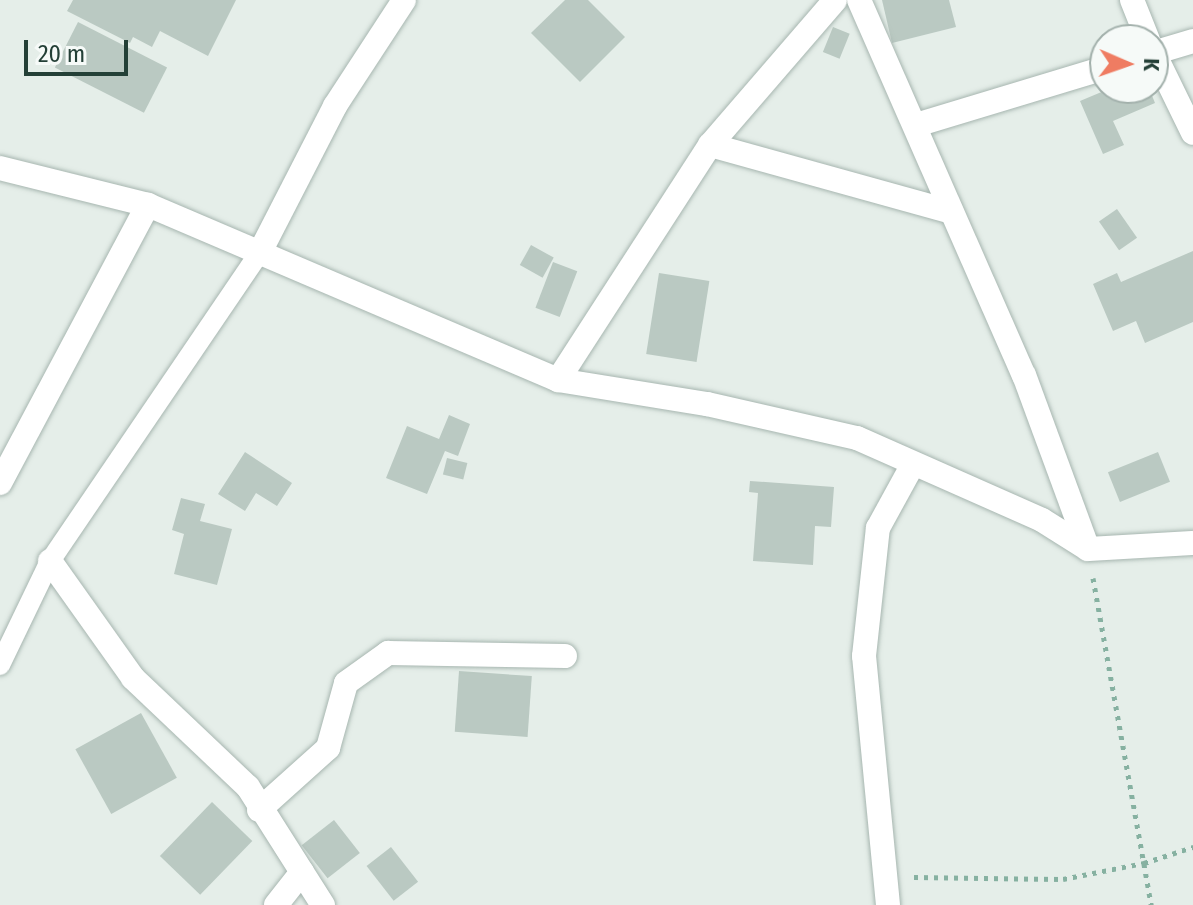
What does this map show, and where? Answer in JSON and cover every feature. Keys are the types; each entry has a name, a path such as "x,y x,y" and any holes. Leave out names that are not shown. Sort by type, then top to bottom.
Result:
{"street":[{"path":"260,252 335,106 404,0"},
{"path":"558,380 710,145 835,0"},
{"path":"859,0 1024,375 1088,549"},
{"path":"1132,0 1142,24"},
{"path":"1169,48 1193,41"},
{"path":"916,125 1089,73"},
{"path":"1169,84 1193,133"},
{"path":"710,145 951,212"},
{"path":"0,168 148,205 558,380 707,404 857,438 1042,520 1088,549 1193,543"},
{"path":"0,483 148,205"},
{"path":"888,905 864,656 878,528 913,464"},
{"path":"50,561 133,678 248,787 259,810 323,905"},
{"path":"259,810 328,748 346,683 388,653 565,656"},
{"path":"276,905 302,872"}],"lane":[{"path":"0,665 50,561 260,252"}],"path":[{"path":"1088,549 1151,905"},
{"path":"885,876 1063,879 1144,863 1193,847"}],"building":[{"path":"73,0 236,0 208,56 160,31 152,47 133,37 130,43 67,11"},
{"path":"565,0 588,0 625,37 580,82 531,33"},
{"path":"882,0 949,0 956,27 892,43"},
{"path":"78,22 167,67 144,113 55,67"},
{"path":"833,27 850,34 840,59 823,52"},
{"path":"1089,97 1089,104 1153,104 1113,121 1124,145 1103,154 1080,101"},
{"path":"1117,209 1137,238 1119,250 1099,222"},
{"path":"531,245 554,258 543,278 520,265"},
{"path":"1193,251 1193,322 1145,343 1136,321 1113,331 1093,284 1117,273 1121,282"},
{"path":"553,262 577,271 560,317 535,308"},
{"path":"659,273 709,281 697,362 646,354"},
{"path":"449,415 470,424 458,456 445,451 427,494 386,478 407,426 439,439"},
{"path":"245,452 292,483 277,506 256,493 245,511 218,494"},
{"path":"1158,452 1170,482 1120,502 1108,472"},
{"path":"447,458 467,463 463,480 443,474"},
{"path":"750,481 834,487 831,527 815,526 813,565 753,561 758,493 749,492"},
{"path":"181,498 205,504 200,521 232,529 217,585 174,574 184,534 172,530"},
{"path":"459,671 532,676 528,737 455,732"},
{"path":"141,713 177,778 111,814 75,749"},
{"path":"212,802 252,841 200,895 160,856"},
{"path":"334,820 360,853 328,878 302,845"},
{"path":"391,847 418,882 394,901 367,866"}]}
